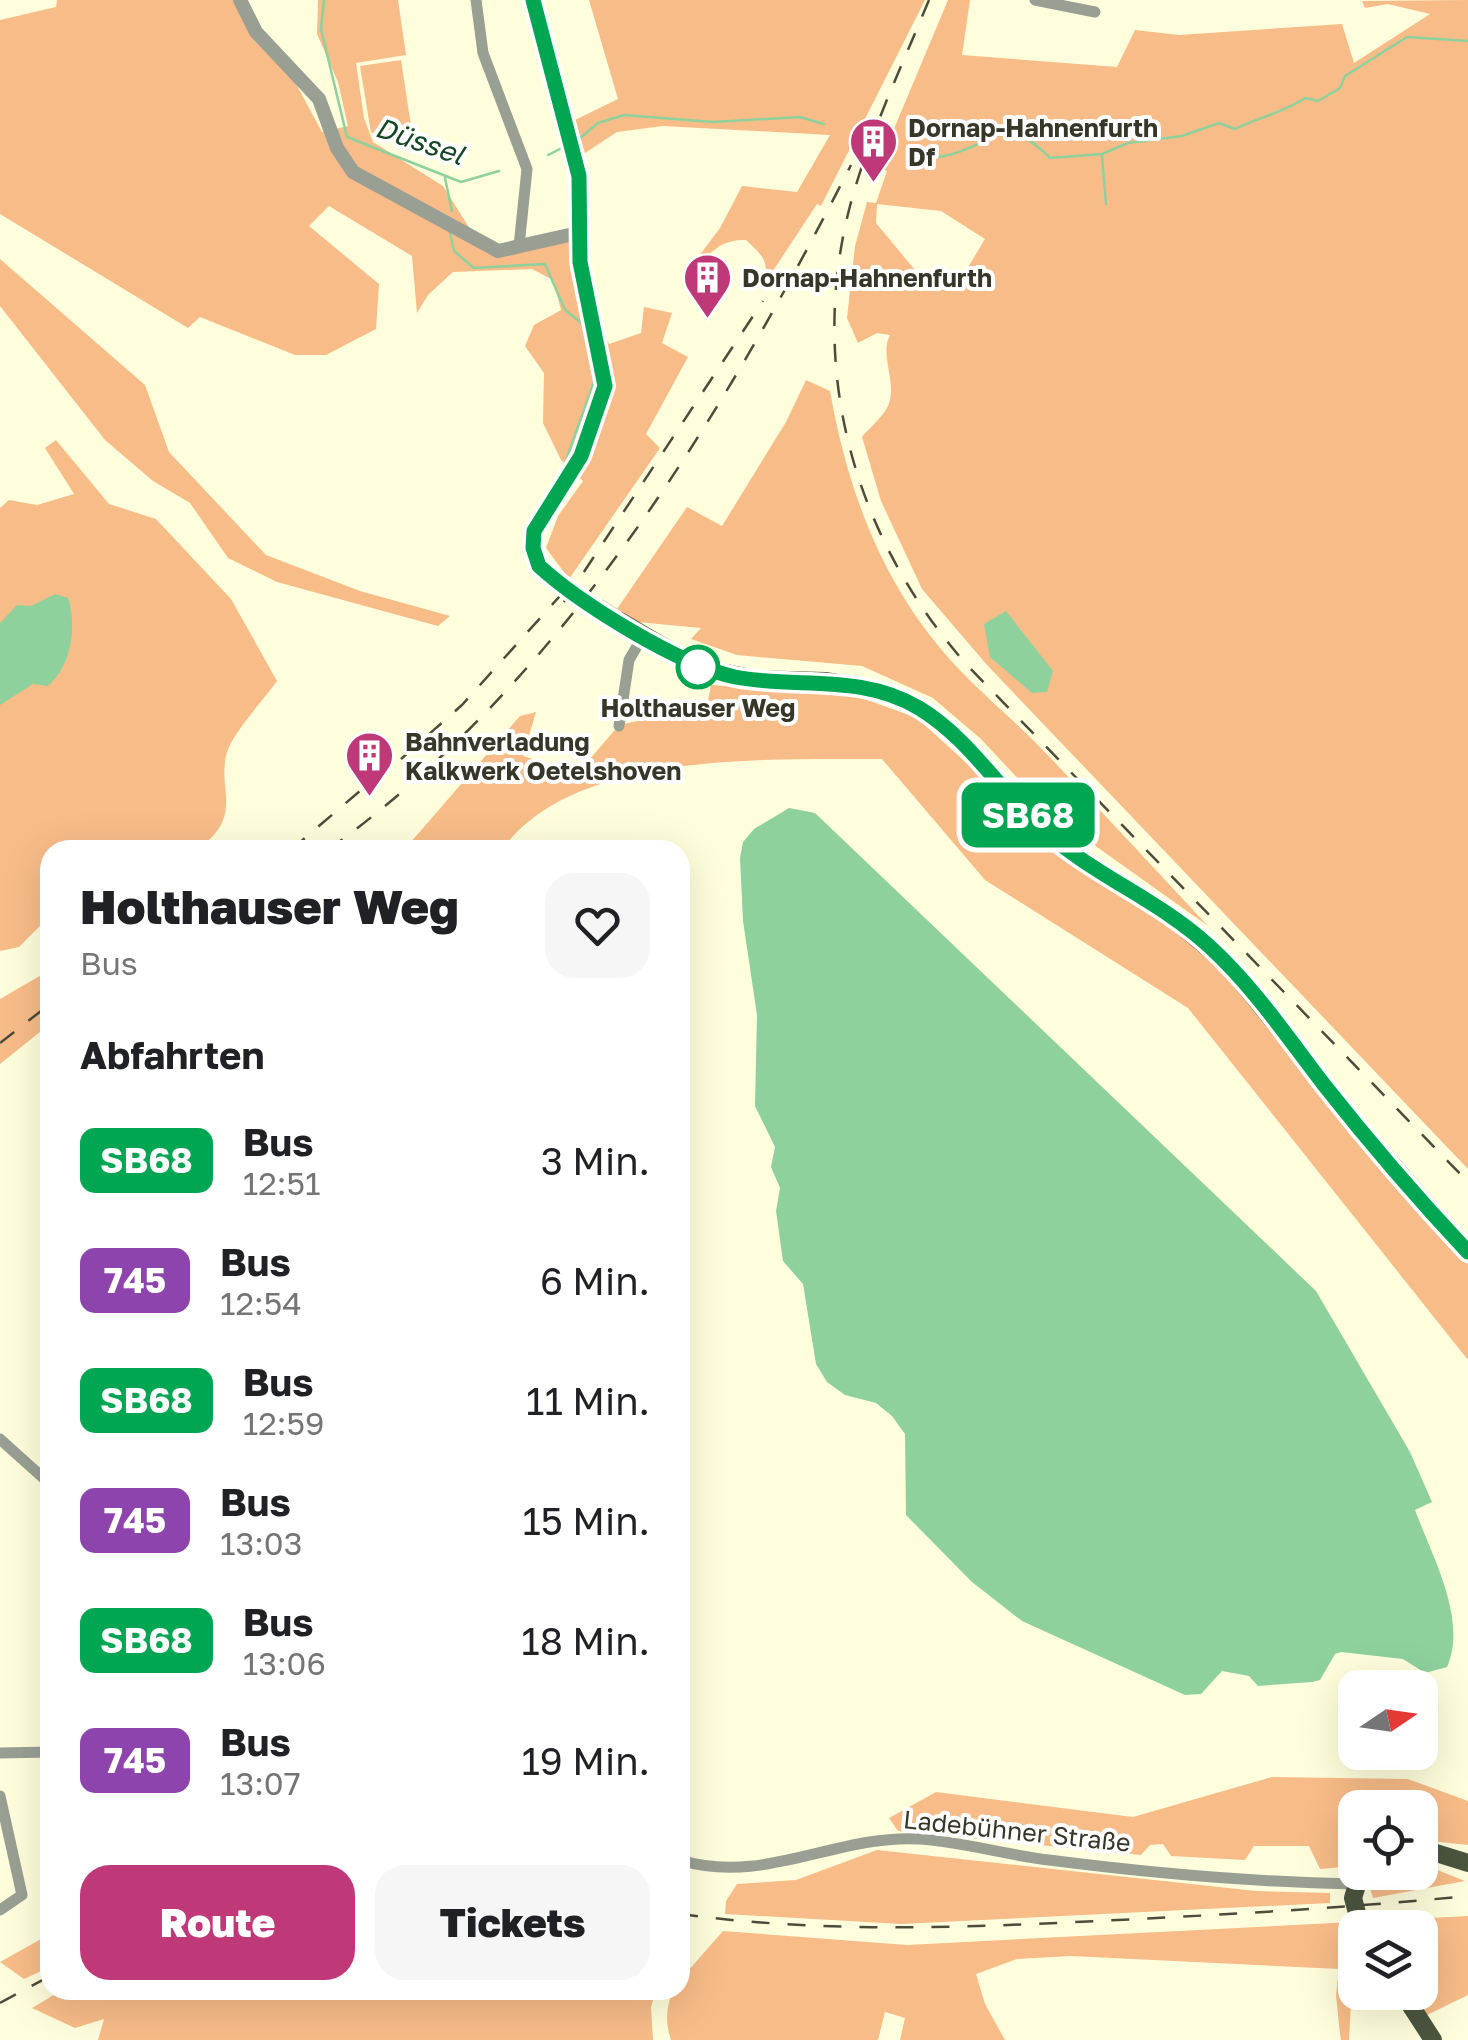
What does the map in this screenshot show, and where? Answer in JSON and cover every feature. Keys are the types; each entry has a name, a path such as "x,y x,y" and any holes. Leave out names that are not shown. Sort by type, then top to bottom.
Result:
{"main road":[{"path":"533,0 575,152 579,176 578,232 605,386 581,456 534,531 533,548 539,566 552,578"},
{"path":"620,621 698,667 734,676 873,688 918,708 945,726 1056,841 1172,916 1228,966 1468,1252"},
{"path":"1438,1854 1468,1864"},
{"path":"1414,2010 1433,2040"}],"street":[{"path":"240,0 256,32 319,99 337,148 354,172 498,251 578,232"},
{"path":"476,0 483,53 527,169 519,246"},
{"path":"1035,0 1096,12"},
{"path":"620,726 629,660 643,636"},
{"path":"0,1438 40,1475"},
{"path":"0,1753 40,1752"},
{"path":"0,1796 22,1895 0,1910"},
{"name":"Ladebühner Straße","path":"690,1862 737,1870 799,1860 872,1839 923,1839 1050,1860 1258,1882 1338,1879"}],"shaded area":[{"path":"57,0 239,0 295,82 322,132 348,126 338,82 317,34 318,0 398,0 406,55 356,63 364,118 373,142 443,186 472,232 507,250 575,237 584,297 609,344 641,333 644,307 672,313 662,343 688,357 646,434 660,448 569,579 546,548 558,516 583,481 561,460 543,423 544,373 525,346 534,325 561,310 553,280 532,269 453,272 428,295 417,313 412,256 329,206 309,226 379,284 376,329 326,355 295,355 200,317 188,328 0,214 0,20 56,7"},
{"path":"589,0 925,0 821,206 817,204 761,289 766,273 764,262 746,240 721,245 692,276 687,272 720,228 742,186 797,192 830,135 663,126 617,132 585,153 575,120 618,99"},
{"path":"948,0 970,0 962,55 1117,67 1135,30 1179,35 1342,24 1354,63 1430,14 1388,4 1365,8 1362,1 1468,0 1468,1169 987,665 922,589 881,501 862,437 883,414 891,397 886,351 890,335 877,333 858,343 847,318 855,246 867,202 876,203 887,171 878,167","holes":["877,204 941,211 985,239 958,284 924,281 876,223"]},
{"path":"401,60 411,126 371,133 360,66"},
{"path":"0,259 145,385 169,452 266,555 360,591 450,616 438,626 277,582 228,558 190,503 153,481 105,440 0,306"},
{"path":"806,380 830,391 858,502 888,570 929,634 1208,926 1052,815 981,739 933,698 862,666 737,655 691,639 701,628 637,622 617,609 687,507 722,526 786,422"},
{"path":"56,440 109,504 156,519 231,599 277,681 230,744 225,766 225,814 211,838 40,840 40,926 19,947 0,951 0,508 9,500 37,505 74,494 45,448"},
{"path":"55,594 68,598 72,621 63,667 48,686 33,684 0,705 0,623 17,605 31,606"},
{"path":"1006,611 1053,671 1047,692 1032,693 990,657 984,624"},
{"path":"711,685 851,694 917,718 972,768 1030,836 1165,923 1206,955 1245,998 1344,1126 1468,1264 1468,1360 1188,1008 985,880 882,759 786,759 677,767 624,777 576,793 534,817 512,840 413,840 520,716 536,712 523,756 578,773 619,725 707,706"},
{"path":"789,808 815,813 1316,1291 1410,1452 1432,1502 1415,1510 1451,1609 1452,1649 1447,1667 1420,1670 1403,1659 1341,1652 1335,1654 1320,1680 1258,1686 1249,1676 1222,1671 1201,1694 1185,1695 1022,1621 972,1582 906,1515 905,1434 876,1403 845,1395 827,1382 816,1364 803,1284 783,1261 776,1211 780,1188 771,1167 775,1147 755,1106 757,1015 743,921 740,858 743,842 754,829"},
{"path":"40,976 40,1032 0,1064 0,999"},
{"path":"1272,1777 1408,1779 1438,1790 1338,1790 1338,1867 1320,1869 1309,1846 1254,1846 1245,1860 1171,1856 1163,1844 1150,1845 1141,1855 898,1831 889,1818 936,1792 1133,1817"},
{"path":"1438,1790 1468,1801 1468,1845 1438,1842"},
{"path":"877,1850 1256,1891 1330,1893 1330,1903 901,1924 725,1914 726,1901 737,1884 796,1880"},
{"path":"1438,1870 1465,1881 1438,1886"},
{"path":"1371,1890 1416,1890 1373,1898"},
{"path":"1468,1916 1468,1995 1438,2010 1438,1918"},
{"path":"1338,1923 1338,1969 1071,1956 1017,1959 976,1974 985,2004 1005,2040 900,2040 905,2018 885,2012 878,2040 671,2040 670,2000 690,2000 690,1969 723,1931 907,1945"},
{"path":"40,1940 40,1972 24,1979 0,1962"},
{"path":"1338,1978 1338,2010 1351,2010 1349,2040 1341,2040 1336,1995"},
{"path":"45,2000 653,2000 653,2040 98,2040 104,2019 75,2028 32,2008"}],"waterway":[{"name":"Düssel","path":"324,0 321,29 347,137 461,182 499,171"},
{"name":"Düssel","path":"912,153 944,156 1009,134 1021,136 1050,158 1102,154 1128,143 1182,136 1219,123 1235,129 1305,98 1318,101 1340,88 1345,76 1407,37 1468,41"},
{"name":"Düssel","path":"580,138 598,123 624,115 713,122 800,117 824,124"},
{"name":"Düssel","path":"548,155 564,147"},
{"path":"1102,156 1106,204"},
{"path":"445,178 452,211"},
{"path":"450,233 454,251 474,268 545,264 565,310 583,324 595,379 564,466"}],"tunnel":[{"path":"552,578 620,621"}],"railway":[{"path":"929,0 866,153 850,206 838,268 834,330 839,391 850,450 869,508 895,563 928,616 967,665 1468,1182"},
{"path":"341,840 412,783 490,708 562,626 629,539 691,449 748,355 851,165"},
{"path":"564,602 763,301"},
{"path":"401,759 462,705 568,587"},
{"path":"303,840 368,784"},
{"path":"0,1043 40,1012"},
{"path":"690,1915 784,1924 940,1927 1236,1914 1468,1896"},
{"path":"0,2003 40,1981"}],"bus line":[{"name":"SB68","path":"533,0 579,176 580,262 605,386 581,456 534,531 533,548 539,566 643,636 698,667 756,680 825,681 873,688 918,708 945,726 1056,841 1208,945 1249,988 1350,1116 1468,1252"}],"place":[{"name":"Dornap-Hahnenfurth Df","path":"873,184"},
{"name":"Dornap-Hahnenfurth","path":"707,320"},
{"name":"Holthauser Weg","path":"698,667"},
{"name":"Bahnverladung Kalkwerk Oetelshoven","path":"370,798"}]}
